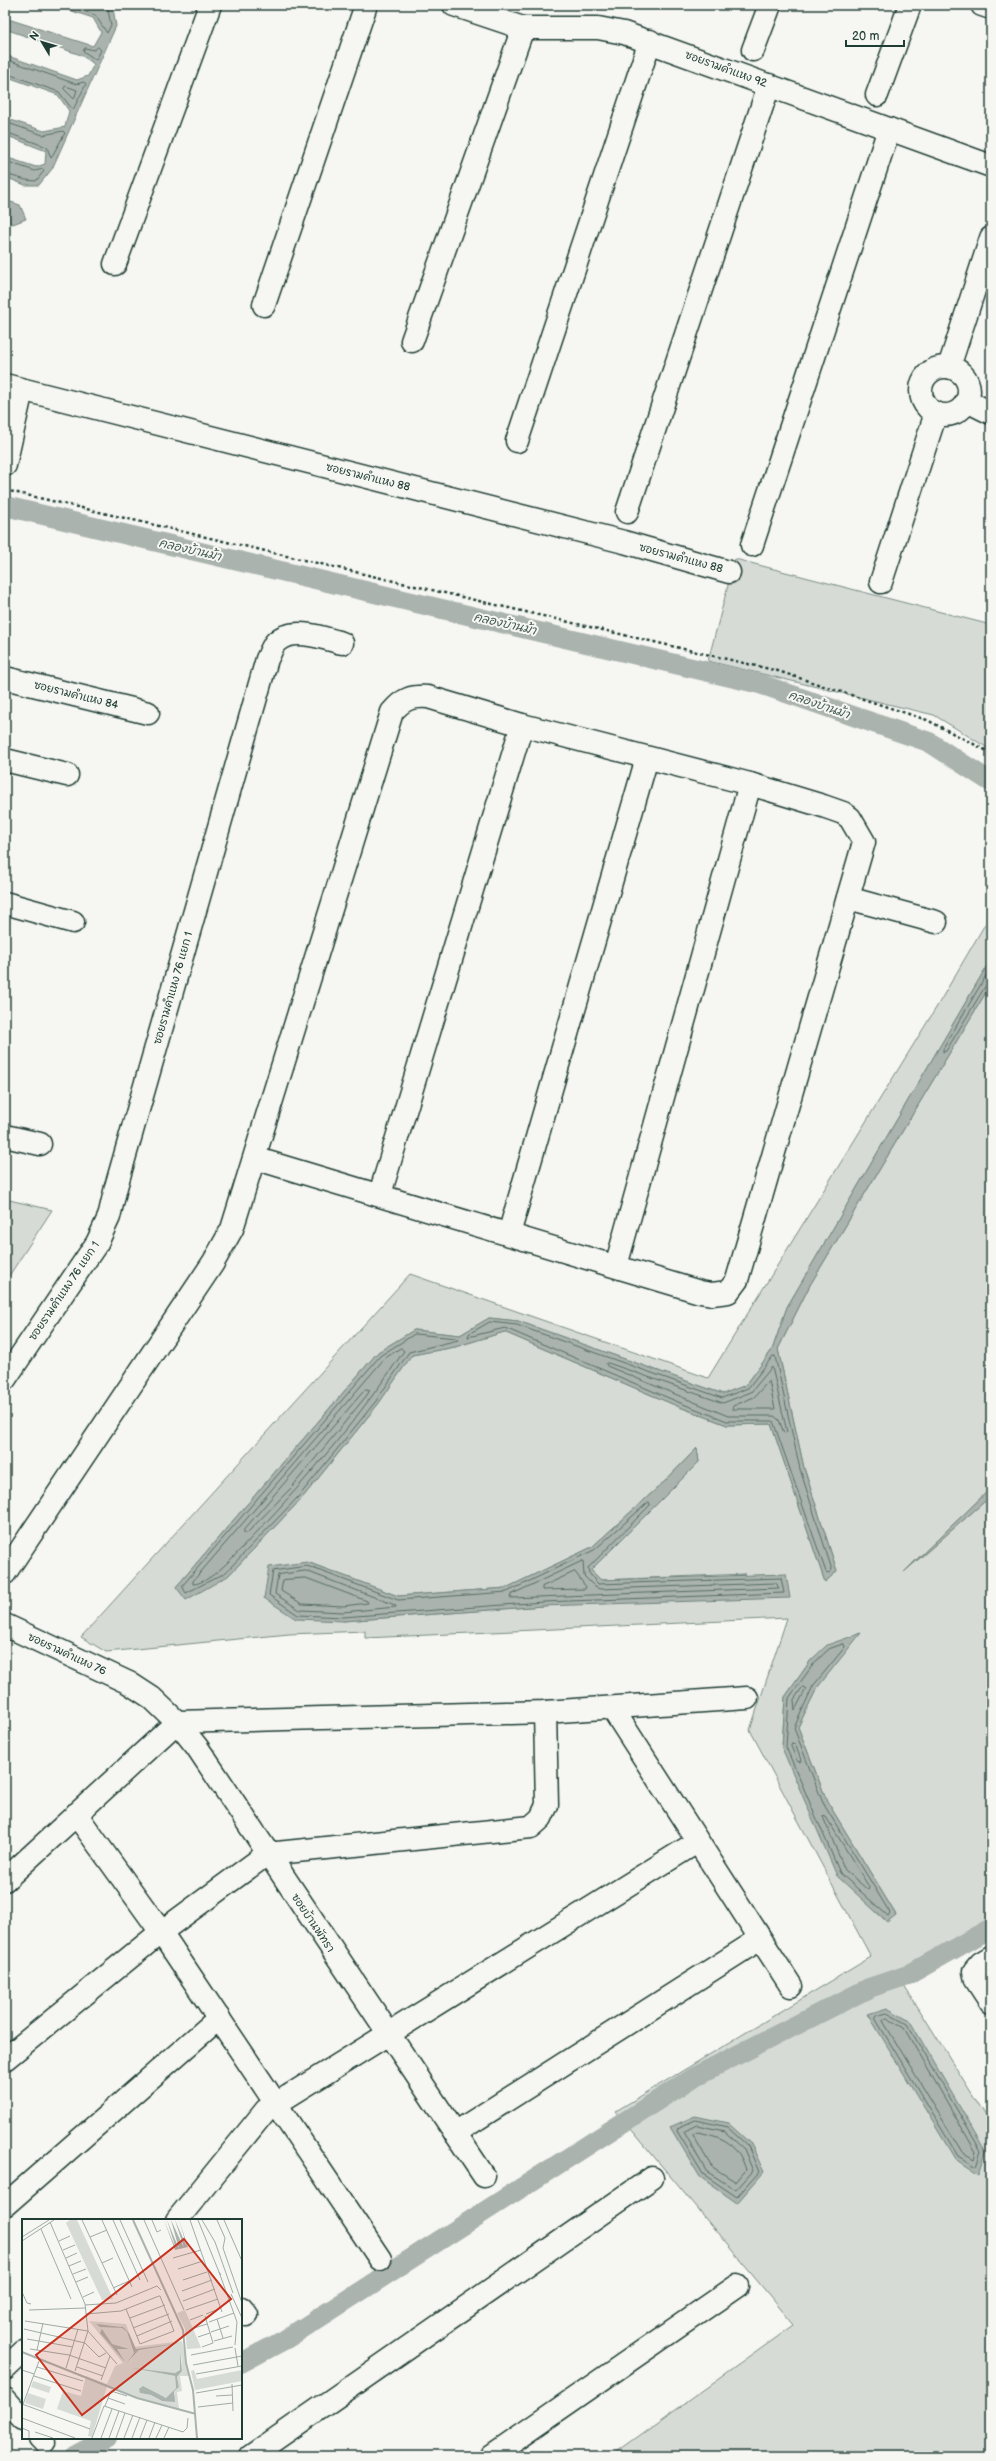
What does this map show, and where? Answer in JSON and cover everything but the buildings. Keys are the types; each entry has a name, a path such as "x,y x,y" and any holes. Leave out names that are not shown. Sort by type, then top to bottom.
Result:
{"street":[{"path":"115,264 210,5"},
{"path":"264,305 366,5"},
{"name":"ซอยรามคําแหง 92","path":"454,5 523,28 598,28 650,41 991,166"},
{"path":"753,50 770,5"},
{"path":"877,95 910,5"},
{"path":"982,5 991,8"},
{"path":"412,340 523,28"},
{"path":"517,441 650,41"},
{"path":"627,512 769,85"},
{"path":"752,545 889,129"},
{"path":"949,367 991,238"},
{"path":"949,367 956,369 966,379 969,394 967,401 957,412 950,414 936,413 925,403 922,388 928,374 934,370 949,367"},
{"path":"5,464 13,387"},
{"name":"ซอยรามคำแหง 88","path":"13,387 624,542 729,572"},
{"path":"967,401 991,413"},
{"path":"881,582 936,413"},
{"name":"ซอยรามคำแหง 76 แยก 1","path":"5,1379 97,1242 109,1217 120,1172 267,659 276,643 294,635 310,635 342,643"},
{"name":"ซอยรามคำแหง 84","path":"5,678 148,713"},
{"path":"5,1573 213,1263 232,1229 392,712 401,701 414,696 428,697 522,725 750,784 823,806 843,813 850,818 864,842 737,1280 728,1292 712,1294 380,1194 254,1158"},
{"path":"380,1194 522,725"},
{"path":"509,1234 647,758"},
{"path":"5,760 67,775"},
{"path":"616,1266 750,784"},
{"path":"848,898 936,922"},
{"path":"5,903 73,922"},
{"path":"5,1136 40,1144"},
{"name":"ซอยรามคำแหง 76","path":"5,1625 129,1683"},
{"name":"ซอยบ้านพัทรา","path":"129,1683 152,1698 176,1722 197,1747 267,1854 484,2176"},
{"path":"5,1880 176,1722 545,1712 747,1698"},
{"path":"612,1708 791,1986"},
{"path":"5,2059 161,1932 267,1854 530,1827 541,1818 547,1805 545,1712"},
{"path":"76,1814 161,1932 380,2259"},
{"path":"178,2219 261,2116 276,2103 697,1842"},
{"path":"455,2133 760,1939"},
{"path":"991,1957 981,1963 974,1971 976,1980 991,2003"},
{"path":"5,2205 219,2018"},
{"path":"251,2456 652,2178"},
{"path":"491,2456 737,2286"},
{"path":"5,2369 22,2353"},
{"path":"5,2399 22,2418"}],"path":[{"path":"5,490 778,671 927,720 991,753"}],"shaded area":[{"path":"735,559 991,625 991,750 934,715 708,661"},
{"path":"991,914 991,959 787,1307 772,1350 746,1385 723,1394 518,1321 489,1318 460,1335 414,1330 378,1352 176,1587 228,1576 303,1497 379,1403 412,1355 455,1347 504,1332 677,1406 727,1425 771,1424 825,1582 837,1571 804,1468 778,1349 810,1285 991,984 991,1488 912,1564 991,1496 991,1919 900,1971 904,1985 991,2124 991,2456 611,2456 794,2325 616,2111 871,1957 750,1730 787,1618 365,1638 365,1631 289,1634 106,1652 81,1637 410,1274 708,1378 936,1008","holes":["697,1448 699,1462 591,1570 601,1580 745,1574 543,1606 343,1621 307,1562 398,1596 506,1588 592,1547 664,1482","860,1633 817,1688 798,1727 827,1801 896,1915 782,1748 785,1697 811,1660"]},
{"path":"5,1199 52,1210 5,1282"}],"water":[{"path":"54,5 108,5 113,8 116,26 52,169 39,185 25,185 5,177 5,157 36,167 45,164 46,151 5,135 5,118 44,131 65,127 69,111 58,95 5,76 5,55 77,80 88,76 94,64 81,55 5,29 5,18 93,46 101,32 93,18"},
{"path":"5,200 20,205 26,219 13,224 5,220"},
{"path":"991,959 991,984 810,1285 778,1349 804,1468 837,1571 825,1582 771,1424 727,1425 677,1406 504,1332 455,1347 412,1355 379,1403 303,1497 228,1576 186,1600 176,1587 378,1352 414,1330 460,1335 489,1318 518,1321 723,1394 746,1385 772,1350 787,1307"},
{"path":"697,1448 699,1462 591,1570 601,1580 786,1574 790,1598 543,1606 343,1621 296,1619 264,1598 269,1567 307,1562 398,1596 506,1588 592,1547 664,1482"},
{"path":"991,1488 991,1496 904,1572"},
{"path":"861,1633 817,1688 798,1727 827,1801 896,1915 887,1922 837,1876 782,1748 785,1697 811,1660 827,1645"},
{"path":"887,2008 910,2021 986,2152 979,2175 955,2159 868,2014"},
{"path":"695,2116 728,2123 751,2144 764,2172 737,2203 700,2177 670,2127"}],"waterway":[{"name":"คลองบ้านม้า","path":"5,506 760,684 929,742 991,782"},
{"path":"242,2362 286,2339 694,2077 869,1988 908,1975 991,1928"},
{"path":"74,2456 105,2439"}]}
